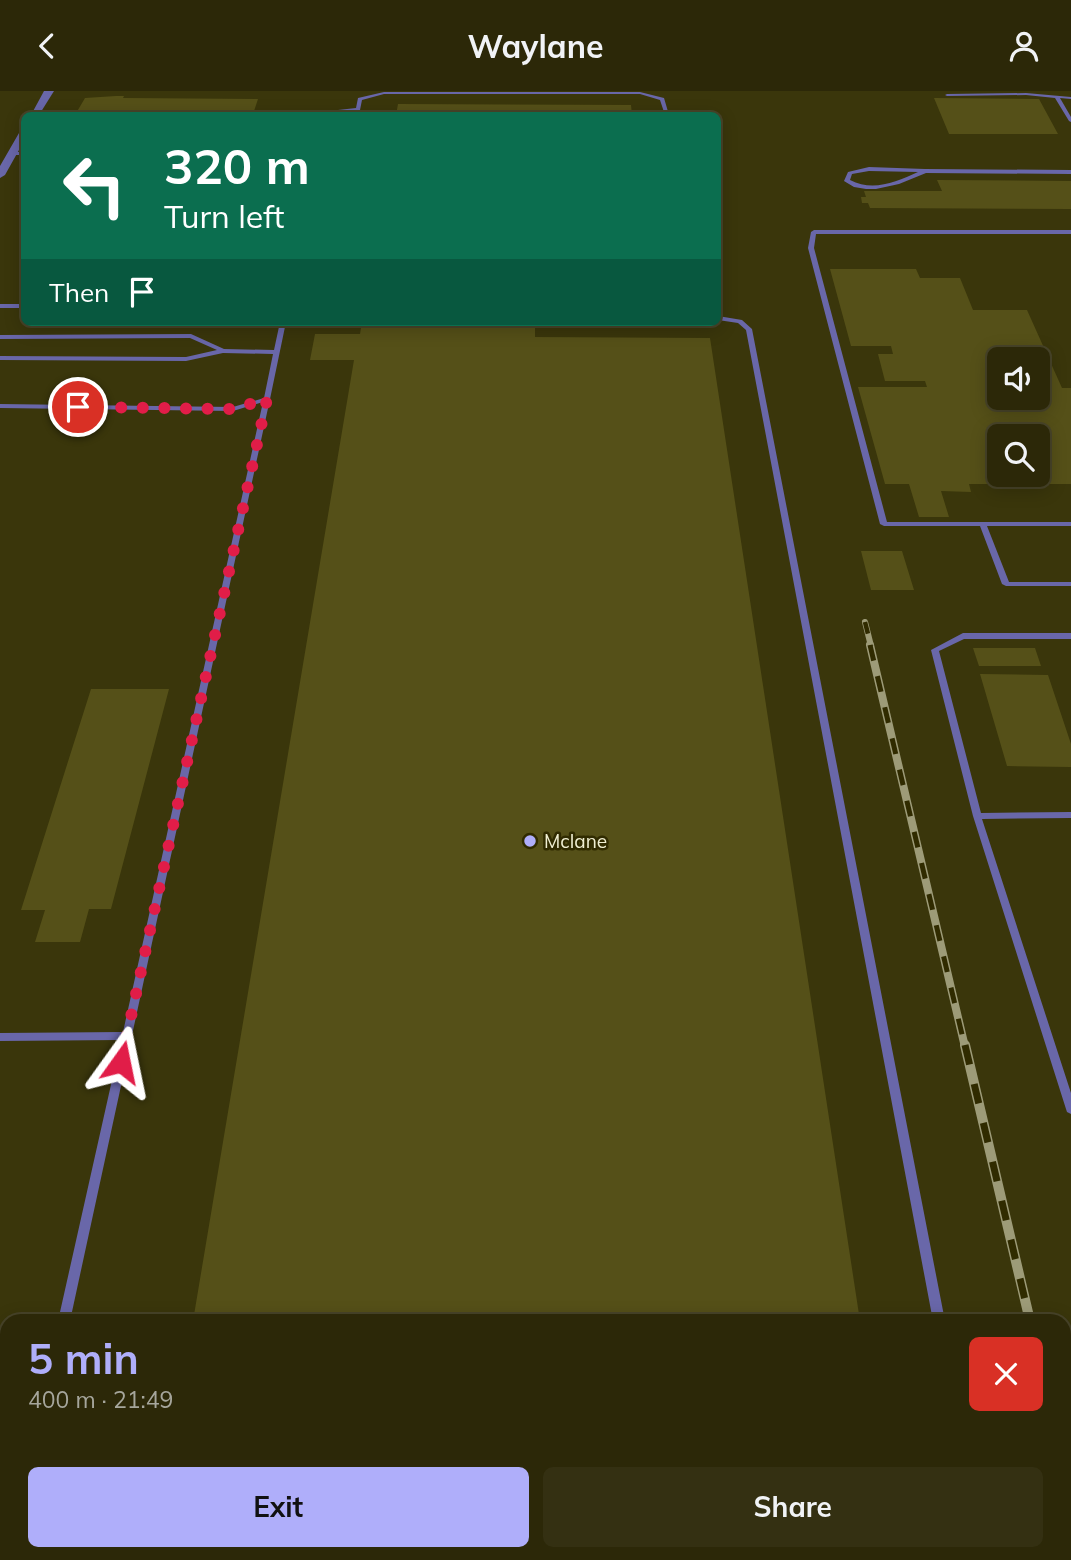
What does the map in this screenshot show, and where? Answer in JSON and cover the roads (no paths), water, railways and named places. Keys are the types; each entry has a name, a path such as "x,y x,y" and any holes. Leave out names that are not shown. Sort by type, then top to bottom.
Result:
{"street":[{"path":"37,112 49,91"},
{"path":"0,176 21,138"}],"lane":[{"path":"336,112 358,109 360,99 384,93 640,93 662,99 666,112"},
{"path":"947,95 1035,95 1071,98"},
{"path":"1057,98 1071,121"},
{"path":"12,154 21,154"},
{"path":"925,171 875,188 855,186 847,177 857,170 869,169 1071,172"},
{"path":"1071,232 814,232 811,248 884,524 1071,524"},
{"path":"0,306 21,306"},
{"path":"721,318 740,321 748,329 938,1314"},
{"path":"66,1314 282,326"},
{"path":"0,337 191,336 223,351"},
{"path":"0,358 186,359 223,351 277,352"},
{"path":"0,406 233,409 267,399"},
{"path":"982,524 1006,584 1071,584"},
{"path":"1071,636 963,636 934,650 977,816 1071,1109"},
{"path":"977,816 1071,815"},
{"path":"0,1037 127,1036"}],"railway":[{"path":"865,622 871,646"},
{"path":"870,645 965,1047"},
{"path":"965,1045 1028,1314"}],"place":[{"name":"Mclane","path":"530,841"}]}
